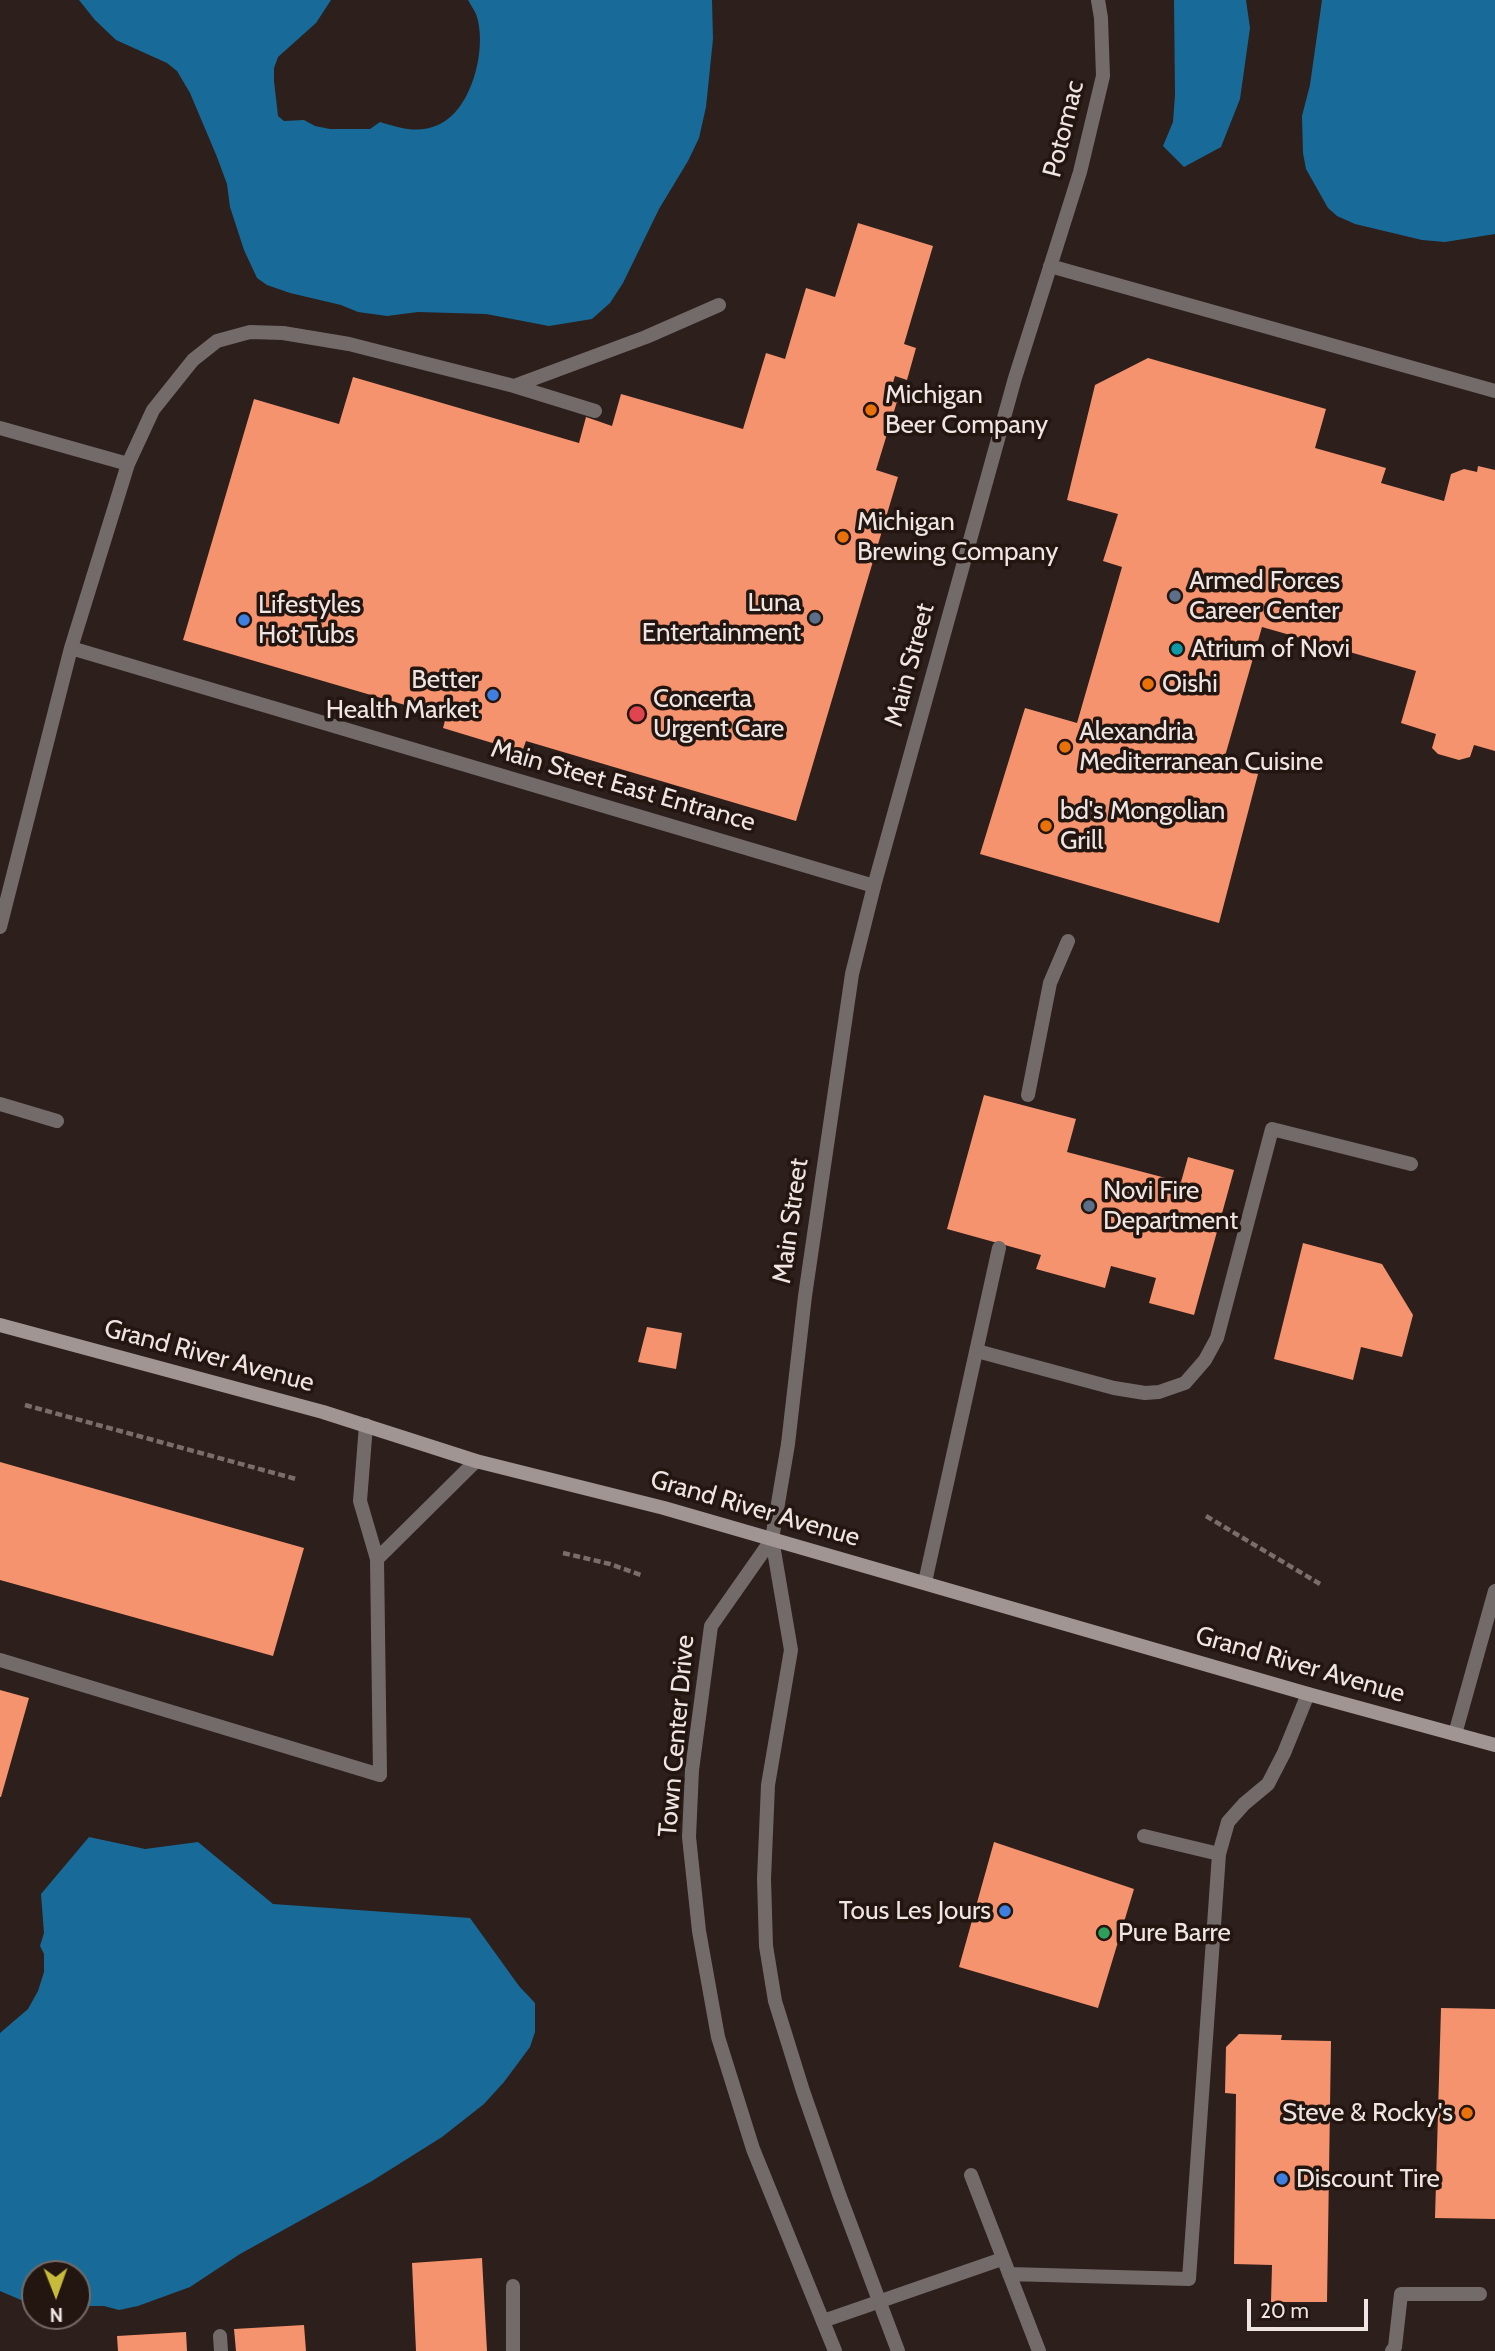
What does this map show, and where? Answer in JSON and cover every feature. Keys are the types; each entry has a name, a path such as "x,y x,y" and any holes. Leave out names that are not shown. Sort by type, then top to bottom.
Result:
{"main road":[{"name":"Grand River Avenue","path":"0,1325 366,1425 476,1461 664,1508 1308,1694 1495,1745"}],"street":[{"name":"Potomac","path":"1050,266 1080,172 1103,76 1098,0"},
{"path":"1050,266 1495,391"},
{"name":"Main Street","path":"772,1539 788,1444 805,1296 852,974 1011,391 1050,266"},
{"path":"514,386 646,337 719,305"},
{"path":"0,927 71,648 128,464 153,410 192,360 216,341 250,332 283,333 349,344 514,386 595,411"},
{"path":"0,428 128,464"},
{"name":"Main Steet East Entrance","path":"71,648 874,886"},
{"path":"1028,1095 1050,983 1068,941"},
{"path":"0,1104 57,1121"},
{"path":"977,1351 1114,1388 1145,1392 1173,1389 1195,1374 1217,1338 1272,1129 1411,1164"},
{"path":"925,1582 999,1248"},
{"path":"0,1660 380,1775 377,1559 360,1501 366,1425"},
{"path":"377,1559 476,1461"},
{"path":"772,1539 792,1650 768,1785 764,1879 766,1946 775,2001 799,2078 898,2351"},
{"name":"Town Center Drive","path":"772,1539 710,1626 692,1770 689,1837 698,1931 718,2037 753,2149 835,2351"},
{"path":"1455,1734 1494,1596"},
{"path":"1009,2274 1189,2279 1219,1854 1228,1822 1268,1784 1308,1694"},
{"path":"1144,1836 1219,1854"},
{"path":"971,2175 1039,2351"},
{"path":"823,2320 1002,2259"},
{"path":"513,2286 513,2351"},
{"path":"1392,2351 1395,2347 1401,2294 1480,2294"},
{"path":"220,2336 221,2351"}],"path":[{"path":"25,1405 296,1479"},
{"path":"1206,1516 1320,1584"},
{"path":"563,1553 610,1564 641,1575"}],"water":[{"path":"79,0 331,0 316,23 278,57 274,68 274,81 278,116 284,121 304,120 330,129 370,129 380,122 416,130 431,128 450,118 460,106 474,77 480,43 479,28 476,14 468,0 712,0 713,39 706,107 699,138 659,209 623,283 610,303 592,319 549,326 486,314 418,312 387,316 358,312 341,305 290,293 267,285 257,278 244,250 217,157 190,93 177,71 167,63 116,40"},
{"path":"1174,0 1246,0 1250,28 1240,99 1221,147 1184,167 1163,146 1173,122"},
{"path":"1322,0 1495,0 1495,234 1445,242 1422,240 1355,224 1337,216 1328,208 1306,169 1303,153 1302,116 1310,85"},
{"path":"89,1837 145,1849 198,1842 273,1904 470,1918 519,1986 535,2003 535,2032 530,2047 504,2082 484,2104 442,2137 372,2181 240,2254 190,2287 119,2310 91,2306 91,2260 21,2260 21,2300 0,2291 0,2033 28,2009 44,1972 44,1954 40,1946 44,1933 41,1894"}],"building":[{"path":"858,223 933,246 904,344 916,348 907,380 895,376 890,392 899,395 876,470 898,477 796,821 526,741 522,752 443,728 446,717 183,640 254,399 339,424 353,377 579,443 586,417 612,426 621,394 743,429 766,353 785,359 806,288 835,297"},
{"name":"Atrium of Novi","path":"1148,358 1326,409 1315,448 1386,468 1381,483 1444,501 1451,474 1464,469 1477,472 1478,466 1495,470 1495,751 1474,745 1470,757 1459,760 1438,754 1432,748 1436,734 1401,723 1416,671 1262,627 1223,763 1258,774 1219,923 980,854 1025,708 1077,723 1122,567 1103,561 1118,514 1067,500 1095,385"},
{"name":"Novi Fire Department","path":"984,1095 1076,1119 1067,1152 1181,1182 1188,1157 1234,1170 1194,1315 1149,1303 1156,1278 1111,1266 1105,1288 1036,1269 1041,1255 947,1229"},
{"path":"1303,1243 1382,1264 1413,1315 1402,1357 1361,1347 1353,1380 1274,1359"},
{"path":"647,1327 682,1333 676,1369 638,1362"},
{"path":"0,1462 304,1548 273,1656 0,1580"},
{"path":"0,1690 29,1698 1,1797 0,1797"},
{"path":"994,1842 1134,1889 1098,2008 959,1967"},
{"name":"Steve & Rocky's","path":"1441,2008 1495,2009 1495,2219 1435,2218"},
{"name":"Discount Tire","path":"1239,2034 1282,2035 1281,2040 1331,2041 1327,2302 1271,2302 1272,2265 1234,2264 1236,2094 1225,2093 1226,2047"},
{"path":"482,2258 487,2351 416,2351 412,2263"},
{"path":"304,2325 306,2351 236,2351 234,2329"},
{"path":"186,2332 187,2351 118,2351 117,2336"}],"place":[{"name":"Michigan Beer Company","path":"871,410"},
{"name":"Michigan Brewing Company","path":"843,537"},
{"name":"Armed Forces Career Center","path":"1175,596"},
{"name":"Luna Entertainment","path":"815,618"},
{"name":"Lifestyles Hot Tubs","path":"244,620"},
{"name":"Atrium of Novi","path":"1177,649"},
{"name":"Oishi","path":"1148,684"},
{"name":"Better Health Market","path":"493,695"},
{"name":"Concerta Urgent Care","path":"637,714"},
{"name":"Alexandria Mediterranean Cuisine","path":"1065,747"},
{"name":"bd's Mongolian Grill","path":"1046,826"},
{"name":"Novi Fire Department","path":"1089,1206"},
{"name":"Tous Les Jours","path":"1005,1911"},
{"name":"Pure Barre","path":"1104,1933"},
{"name":"Steve & Rocky's","path":"1467,2113"},
{"name":"Discount Tire","path":"1282,2179"}]}
